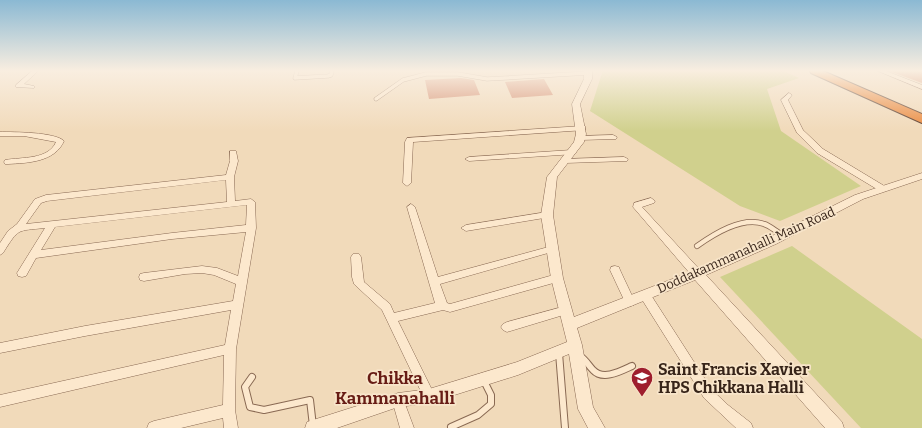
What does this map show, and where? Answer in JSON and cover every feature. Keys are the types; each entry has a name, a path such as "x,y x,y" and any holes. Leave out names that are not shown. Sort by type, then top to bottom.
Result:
{"highway":[{"path":"860,91 922,119"},
{"path":"880,91 922,109"}],"street":[{"path":"583,91 576,104 581,133 569,156 552,176 547,215 557,278 576,350 586,409 597,428"},
{"path":"789,95 784,100 803,135 824,154 883,189"},
{"path":"407,183 410,140 581,133 613,137"},
{"path":"0,134 24,134 60,141 57,148 44,156 8,162"},
{"path":"231,203 230,177 234,161 233,153"},
{"path":"469,159 569,156 624,159"},
{"name":"Doddakammanahalli Main Road","path":"570,325 697,274 783,235 858,197 922,176"},
{"path":"0,251 12,233 21,226 38,201 46,198 230,177"},
{"path":"651,201 639,204 637,207 836,428"},
{"path":"21,226 52,224 231,203 251,202 251,228 230,349 229,410 231,428"},
{"path":"411,207 443,306"},
{"path":"466,228 547,215"},
{"path":"22,273 52,224"},
{"path":"33,255 172,236 251,228"},
{"path":"434,282 552,249"},
{"path":"356,257 359,284 386,307 393,318 429,396"},
{"path":"144,277 208,270 241,282"},
{"path":"615,270 630,302"},
{"path":"393,318 443,306 450,308 557,278"},
{"path":"645,295 708,394 722,410 746,428"},
{"path":"0,348 85,331 238,305"},
{"path":"507,327 566,310"},
{"path":"0,401 230,349"},
{"path":"316,428 398,400 429,396 518,368 558,352 576,350"},
{"path":"398,400 407,428"},
{"path":"154,428 229,410"}],"lane":[{"path":"376,99 387,91"},
{"path":"697,246 708,238 746,222 763,224 783,235"},
{"path":"576,350 586,359 595,374 602,376 632,366"},
{"path":"558,352 565,428"},
{"path":"252,376 245,387 250,407 264,410 310,400 316,428"},
{"path":"451,427 478,415 491,404 491,395 483,379"}],"green space":[{"path":"596,91 768,91 781,131 861,186 780,221 740,206 590,111"},
{"path":"792,246 922,339 922,428 861,428 720,277"}],"building":[{"path":"427,91 478,91 480,95 429,99"},
{"path":"509,91 551,91 553,95 512,98"}],"place":[{"name":"Saint Francis Xavier HPS Chikkana Halli","path":"642,398"}],"district":[{"name":"Chikka Kammanahalli","path":"395,388"}]}
